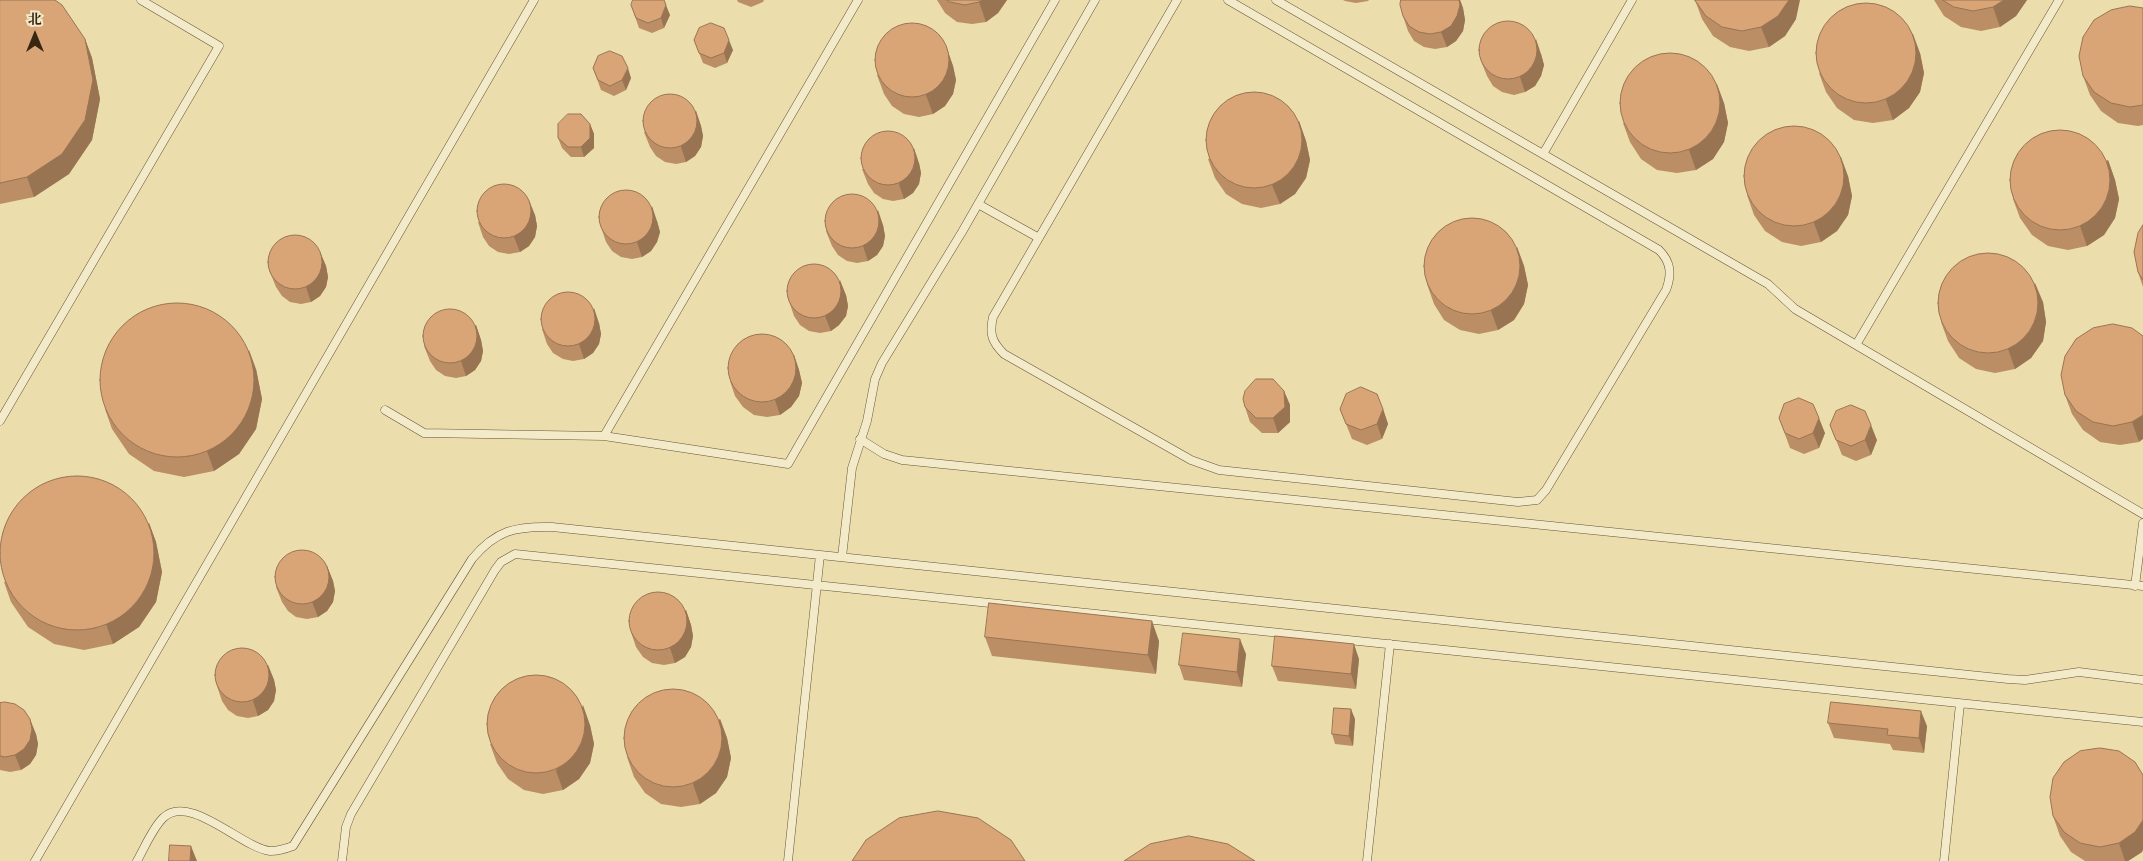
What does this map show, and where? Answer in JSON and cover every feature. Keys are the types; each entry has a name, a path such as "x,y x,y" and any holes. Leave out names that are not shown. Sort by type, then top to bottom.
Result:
{"lane":[{"path":"0,421 219,46 141,0"},
{"path":"35,861 534,0"},
{"path":"604,436 858,0"},
{"path":"385,410 424,433 604,436 788,464 1055,0"},
{"path":"842,557 852,468 867,421 875,379 882,363 978,204 1095,0"},
{"path":"1177,0 993,317 991,336 995,345 1004,354 1191,460 1219,470 1518,502 1537,500 1546,490 1666,290 1670,268 1667,258 1660,250 1228,0"},
{"path":"1276,0 1768,284 1795,309 2143,514"},
{"path":"1543,154 1632,0"},
{"path":"1856,345 2059,0"},
{"path":"978,204 1039,238"},
{"path":"860,439 884,454 902,460 2139,586 2143,523"},
{"path":"137,861 163,818 171,812 183,811 196,814 257,847 269,851 292,846 472,559 482,547 497,535 529,526 2008,679 2024,680 2079,672 2143,680"},
{"path":"342,861 346,827 351,814 495,570 509,557 524,554 2143,722"},
{"path":"788,861 820,555"},
{"path":"1367,861 1390,644"},
{"path":"1944,861 1960,704"}],"building":[{"path":"0,0 55,0 62,5 85,39 93,80 85,120 62,154 27,177 0,183"},
{"path":"633,0 664,0 666,5 661,18 648,23 636,18 631,5"},
{"path":"947,0 982,0 965,5"},
{"path":"1401,0 1459,0 1460,5 1457,16 1451,26 1441,32 1430,34 1419,32 1409,26 1403,16 1400,5"},
{"path":"1695,0 1789,0 1778,16 1761,27 1742,31 1722,27 1706,16"},
{"path":"1943,0 2004,0 1993,7 1973,11 1954,7"},
{"path":"1866,3 1885,7 1902,17 1912,34 1916,53 1912,72 1902,89 1885,99 1866,103 1847,99 1830,89 1820,72 1816,53 1820,34 1830,17 1847,7"},
{"path":"2130,6 2143,8 2143,105 2130,107 2111,103 2094,92 2083,76 2079,56 2083,37 2094,20 2111,10"},
{"path":"1502,21 1514,21 1529,29 1537,44 1537,56 1529,71 1514,79 1502,79 1487,71 1479,56 1479,44 1487,29"},
{"path":"711,23 724,28 729,40 724,53 711,58 699,53 694,40 699,28"},
{"path":"912,23 926,26 938,34 946,46 949,60 946,74 938,86 926,94 912,97 898,94 886,86 878,74 875,60 878,46 886,34 898,26"},
{"path":"610,51 622,56 628,68 622,80 610,86 598,80 593,68 598,56"},
{"path":"1670,53 1680,54 1698,61 1712,75 1719,93 1719,113 1712,131 1698,145 1680,152 1670,153 1660,152 1642,145 1628,131 1621,113 1620,103 1621,93 1628,75 1642,61 1660,54"},
{"path":"1254,92 1273,95 1288,106 1299,121 1302,140 1299,159 1288,174 1273,185 1254,188 1235,185 1220,174 1209,159 1206,140 1209,121 1220,106 1235,95"},
{"path":"665,94 675,94 685,98 693,106 697,121 693,136 685,144 675,148 665,148 655,144 647,136 643,126 643,116 647,106 655,98"},
{"path":"568,114 581,114 590,124 590,138 581,147 568,147 558,138 558,124"},
{"path":"1794,126 1804,127 1822,134 1836,148 1843,166 1843,186 1836,204 1822,218 1804,225 1794,226 1784,225 1766,218 1752,204 1745,186 1744,176 1745,166 1752,148 1766,134 1784,127"},
{"path":"2060,130 2070,131 2088,138 2102,152 2109,170 2109,190 2102,208 2088,222 2070,229 2060,230 2050,229 2032,222 2018,208 2011,190 2010,180 2011,170 2018,152 2032,138 2050,131"},
{"path":"883,131 893,131 903,135 911,143 915,158 911,173 903,181 893,185 883,185 873,181 865,173 861,163 861,153 865,143 873,135"},
{"path":"499,184 509,184 519,188 527,196 531,211 527,226 519,234 509,238 499,238 489,234 481,226 477,216 477,206 481,196 489,188"},
{"path":"621,190 631,190 641,194 649,202 653,217 649,232 641,240 631,244 621,244 611,240 603,232 599,222 599,212 603,202 611,194"},
{"path":"847,194 857,194 867,198 875,206 879,221 875,236 867,244 857,248 847,248 837,244 829,236 825,226 825,216 829,206 837,198"},
{"path":"1472,218 1490,221 1506,232 1517,248 1520,266 1517,284 1506,300 1490,311 1472,314 1454,311 1438,300 1427,284 1424,266 1427,248 1438,232 1454,221"},
{"path":"2143,225 2143,280 2138,272 2134,252 2138,233"},
{"path":"295,235 305,237 314,243 320,252 322,262 320,272 314,281 305,287 295,289 285,287 276,281 270,272 268,262 270,252 276,243 285,237"},
{"path":"1988,253 1998,254 2016,261 2030,275 2037,293 2037,313 2030,331 2016,345 1998,352 1988,353 1978,352 1960,345 1946,331 1939,313 1938,303 1939,293 1946,275 1960,261 1978,254"},
{"path":"809,264 819,264 829,268 837,276 841,291 837,306 829,314 819,318 809,318 799,314 791,306 787,296 787,286 791,276 799,268"},
{"path":"563,292 573,292 583,296 591,304 595,319 591,334 583,342 573,346 563,346 553,342 545,334 541,324 541,314 545,304 553,296"},
{"path":"177,303 206,309 220,316 231,326 241,337 248,351 254,380 248,409 241,423 231,434 220,444 206,451 177,457 148,451 134,444 123,434 113,423 106,409 100,380 106,351 113,337 123,326 134,316 148,309"},
{"path":"445,309 455,309 465,313 473,321 477,336 473,351 465,359 455,363 445,363 435,359 427,351 423,341 423,331 427,321 435,313"},
{"path":"2113,324 2132,328 2143,336 2143,415 2132,422 2113,426 2093,422 2076,411 2065,395 2061,375 2065,356 2076,339 2093,328"},
{"path":"762,334 775,336 786,344 794,355 796,368 794,381 786,392 775,400 762,402 749,400 738,392 730,381 728,368 730,355 738,344 749,336"},
{"path":"1256,379 1273,379 1284,391 1285,407 1273,418 1256,418 1245,407 1243,399 1245,391"},
{"path":"1361,387 1377,394 1383,409 1377,424 1361,430 1346,424 1340,409 1346,394"},
{"path":"1799,398 1813,404 1819,418 1813,433 1799,439 1785,433 1779,418 1784,404"},
{"path":"1851,405 1865,411 1871,425 1865,440 1851,446 1836,440 1830,425 1836,411"},
{"path":"77,476 106,482 120,489 131,499 141,510 148,524 154,553 148,582 141,596 131,607 120,617 106,624 77,630 48,624 34,617 23,607 13,596 6,582 0,553 6,524 13,510 23,499 34,489 48,482"},
{"path":"297,550 307,550 317,554 325,562 329,577 325,592 317,600 307,604 297,604 287,600 279,592 275,582 275,572 279,562 287,554"},
{"path":"652,592 664,592 679,600 687,615 687,627 679,642 664,650 652,650 637,642 629,627 629,615 637,600"},
{"path":"989,603 1152,621 1148,655 985,637"},
{"path":"1183,633 1240,639 1237,672 1179,665"},
{"path":"1275,636 1354,644 1351,674 1272,666"},
{"path":"237,648 247,648 257,652 265,660 269,675 265,690 257,698 247,702 237,702 227,698 219,690 215,680 215,670 219,660 227,652"},
{"path":"536,675 555,678 571,689 582,705 585,724 582,743 571,759 555,770 536,773 517,770 501,759 490,743 487,724 490,705 501,689 517,678"},
{"path":"673,689 692,692 708,703 719,719 722,738 719,757 708,773 692,784 673,787 654,784 638,773 627,757 624,738 627,719 638,703 654,692"},
{"path":"1831,702 1921,711 1919,738 1887,735 1888,729 1828,723"},
{"path":"0,703 15,704 24,710 30,719 32,729 30,740 24,749 15,755 5,757 0,756"},
{"path":"1334,708 1351,709 1349,736 1332,734"},
{"path":"2100,748 2119,751 2135,762 2143,775 2143,820 2135,832 2119,843 2100,847 2080,843 2064,832 2053,816 2050,797 2053,778 2064,762 2080,751"},
{"path":"938,811 978,818 1011,840 1025,861 852,861 866,840 899,818"},
{"path":"1189,836 1228,844 1255,861 1124,861 1150,844"},
{"path":"170,845 191,846 190,861 169,861"}]}
